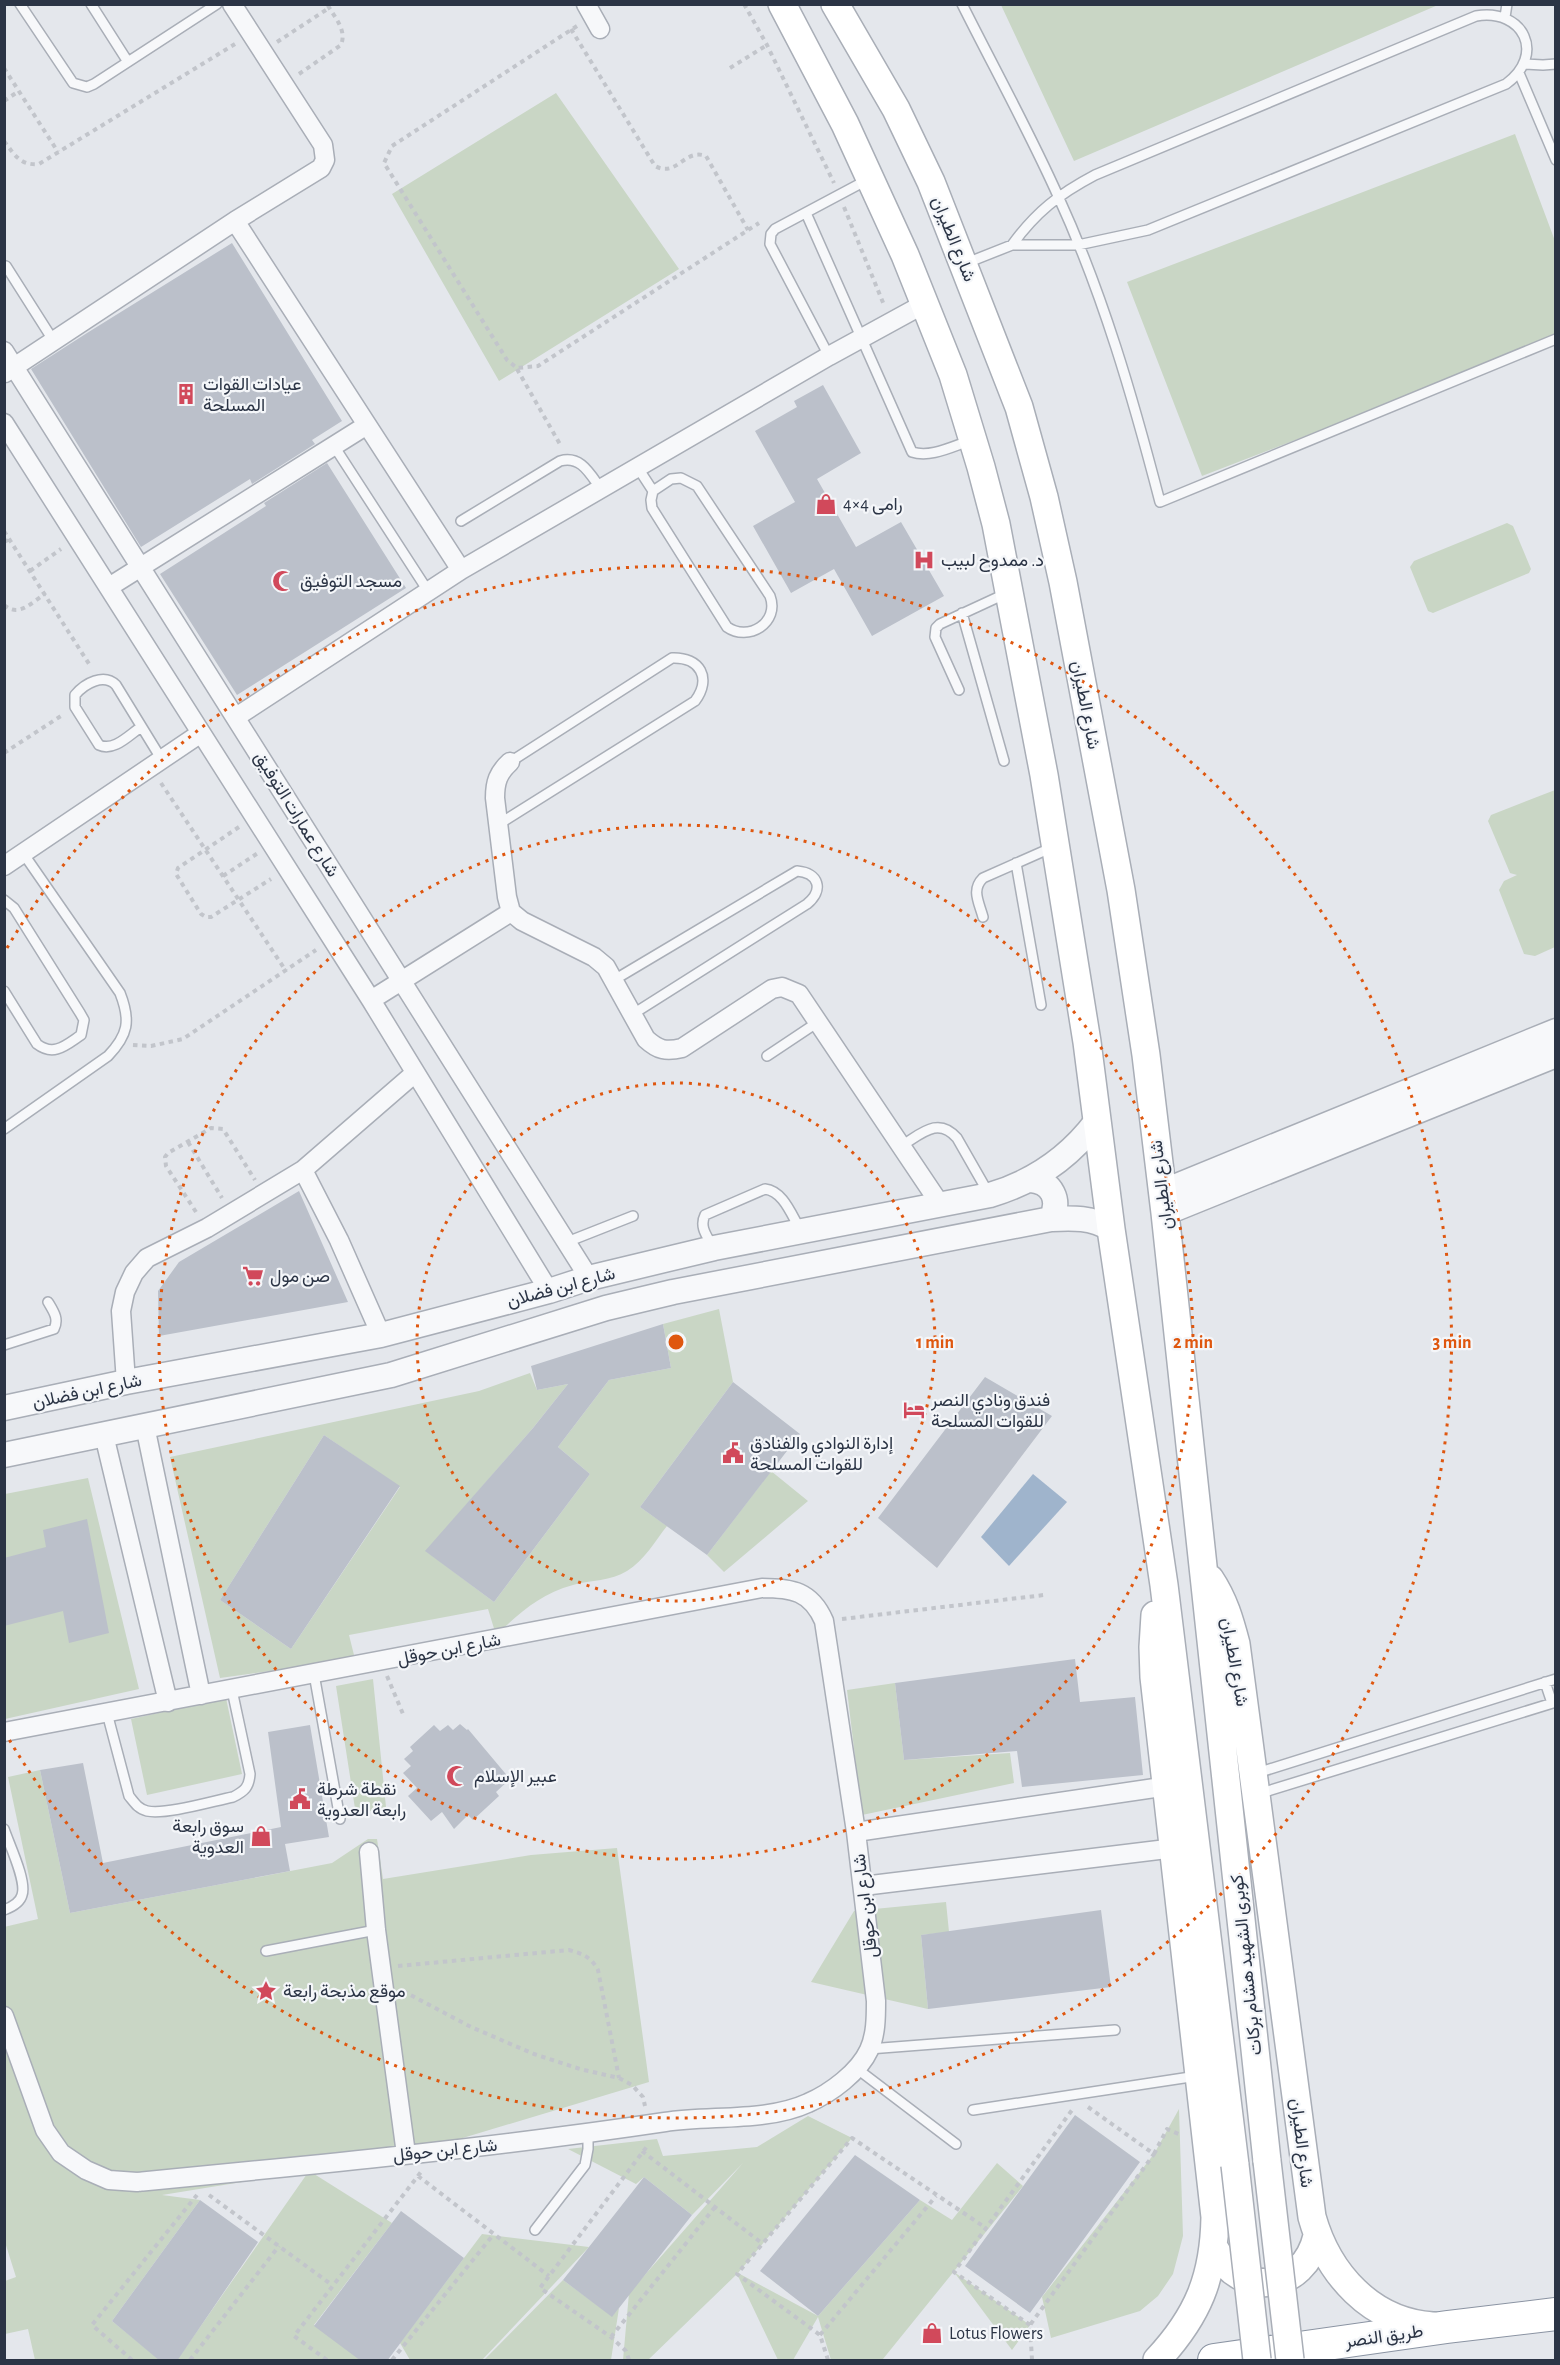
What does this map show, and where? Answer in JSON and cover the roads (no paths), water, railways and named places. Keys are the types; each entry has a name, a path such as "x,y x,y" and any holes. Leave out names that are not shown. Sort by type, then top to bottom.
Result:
{"highway":[{"name":"طريق النصر","path":"1214,2361 1360,2350 1447,2327 1556,2314"}],"main road":[{"path":"782,4 871,179 905,255 953,375 996,524 1010,592 1044,775 1088,1042 1096,1122 1164,1585 1155,1617 1153,1647 1215,2217 1215,2249 1203,2290 1183,2329 1157,2361"},
{"name":"شارع الطيران","path":"835,4 896,109 931,182 964,264 1019,406 1044,497 1063,582 1121,890 1146,1055 1203,1568 1218,1592 1229,1617 1236,1644 1312,2217 1317,2236 1329,2261 1346,2284 1375,2307 1410,2322 1447,2327"},
{"name":"كوبرى الشهيد هشام بركات","path":"1203,1568 1290,2361"},
{"name":"كوبرى الشهيد هشام بركات","path":"1164,1585 1257,2361"},
{"path":"1215,2249 1229,2270 1246,2279 1264,2283 1289,2277 1300,2269 1314,2249 1317,2236"}],"street":[{"path":"10,370 235,221 321,168 325,160 322,145 232,4"},
{"path":"235,221 461,570"},
{"path":"236,717 461,570 861,337 924,304"},
{"name":"شارع عمارات التوفيق","path":"4,351 10,370 141,568 589,1278"},
{"name":"شارع عمارات التوفيق","path":"4,423 332,939 549,1291"},
{"path":"109,587 367,425"},
{"path":"4,866 201,733"},
{"path":"510,762 495,782 495,798 507,897 512,912 522,921 594,957 606,967 646,1039 656,1048 669,1051 682,1048 772,988 782,987 800,994 940,1204"},
{"path":"370,1000 512,912"},
{"path":"1274,1159 1556,1031"},
{"path":"1164,1202 1556,1055"},
{"path":"126,1382 122,1311 125,1292 134,1274 147,1258 207,1228 303,1170 415,1073"},
{"name":"شارع ابن فضلان","path":"4,1408 126,1382 381,1335 549,1291 589,1278 714,1248 990,1195 1031,1180 1067,1155 1096,1122"},
{"path":"303,1170 335,1232 381,1335"},
{"path":"1031,1180 1044,1183 1053,1192 1056,1206 1051,1219"},
{"name":"شارع ابن فضلان","path":"4,1455 392,1375 606,1308 673,1292 1051,1219 1098,1221 1111,1229"},
{"path":"146,1426 201,1695"},
{"path":"104,1435 168,1702"},
{"name":"شارع ابن حوقل","path":"4,1732 762,1588 788,1588 806,1596 820,1612 824,1622 856,1832 876,2001 875,2026 869,2049 856,2068 834,2087 809,2103 780,2112 666,2121 438,2151 137,2182 109,2181 86,2170 61,2153 45,2130 4,2016"},
{"path":"856,1832 1168,1786"},
{"path":"863,1886 1175,1848"},
{"path":"369,1852 376,1930 406,2154"}],"lane":[{"path":"20,4 73,82 87,87 217,4"},
{"path":"91,4 128,62"},
{"path":"962,4 1058,196 1078,244 1126,374 1160,502 1556,339"},
{"path":"1504,17 1507,4"},
{"path":"964,264 1012,245 1078,244 1148,230 1506,84 1520,73 1525,64 1527,50 1524,36 1516,24 1504,17 1491,14 1476,16 1095,175 1058,196 1025,227 1012,245"},
{"path":"1525,64 1556,64"},
{"path":"1520,73 1556,160"},
{"path":"829,356 770,244 771,234 791,220 871,179"},
{"path":"806,213 912,452 920,455 929,454 972,440"},
{"path":"6,266 53,340"},
{"path":"334,446 428,591"},
{"path":"461,520 560,461 568,459 577,460 583,465 601,489"},
{"path":"638,468 653,491 652,508 727,627 735,632 744,633 769,621 774,605 770,596 697,486 681,478 671,479 653,491"},
{"path":"959,690 935,637 936,628 940,624 1010,592"},
{"path":"963,613 1004,761"},
{"path":"499,824 695,701 702,692 704,681 701,670 693,662 683,658 672,658 510,762"},
{"path":"141,727 114,745 103,747 99,745 75,707 75,695 99,679 111,681 116,685 141,727 156,764"},
{"path":"983,917 975,891 983,878 1055,846"},
{"path":"4,1129 108,1056 120,1043 126,1027 126,1009 120,993 23,854"},
{"path":"1016,863 1041,1005"},
{"path":"614,980 797,871 807,872 815,878 818,888 815,897 807,904 633,1014"},
{"path":"4,900 14,908 80,1012 84,1020 81,1035 58,1050 43,1049 37,1044 4,991"},
{"path":"767,1056 818,1022"},
{"path":"901,1146 933,1128 943,1127 950,1130 990,1195"},
{"path":"714,1248 702,1228 705,1215 765,1188 774,1190 780,1195 801,1231"},
{"path":"567,1242 633,1216"},
{"path":"4,1345 54,1329 57,1324 56,1316 48,1302"},
{"path":"314,1674 340,1819"},
{"path":"1255,1784 1556,1679"},
{"path":"1255,1784 1554,1702 1545,1682"},
{"path":"107,1713 129,1796 137,1806 146,1811 168,1810 233,1797 242,1793 249,1786 250,1774 232,1689"},
{"path":"4,1829 22,1883 22,1895 16,1905 4,1910"},
{"path":"266,1952 376,1930"},
{"path":"869,2049 1115,2030"},
{"path":"856,2068 956,2144"},
{"path":"973,2110 1199,2076"},
{"path":"535,2230 585,2165 588,2133"}],"water":[{"path":"1033,1474 1067,1502 1009,1566 981,1537"}],"place":[{"name":"عيادات القوات المسلحة","path":"186,394"},
{"name":"رامى 4×4","path":"826,504"},
{"name":"د. ممدوح لبيب","path":"924,560"},
{"name":"مسجد التوفيق","path":"283,581"},
{"name":"صن مول","path":"253,1276"},
{"name":"فندق ونادي النصر للقوات المسلحة","path":"914,1410"},
{"name":"إدارة النوادي والفنادق للقوات المسلحة","path":"733,1453"},
{"name":"عبير الإسلام","path":"457,1776"},
{"name":"نقطة شرطة رابعة العدوية","path":"300,1799"},
{"name":"سوق رابعة العدوية","path":"261,1836"},
{"name":"موقع مذبحة رابعة","path":"266,1991"},
{"name":"Lotus Flowers","path":"932,2333"}]}
